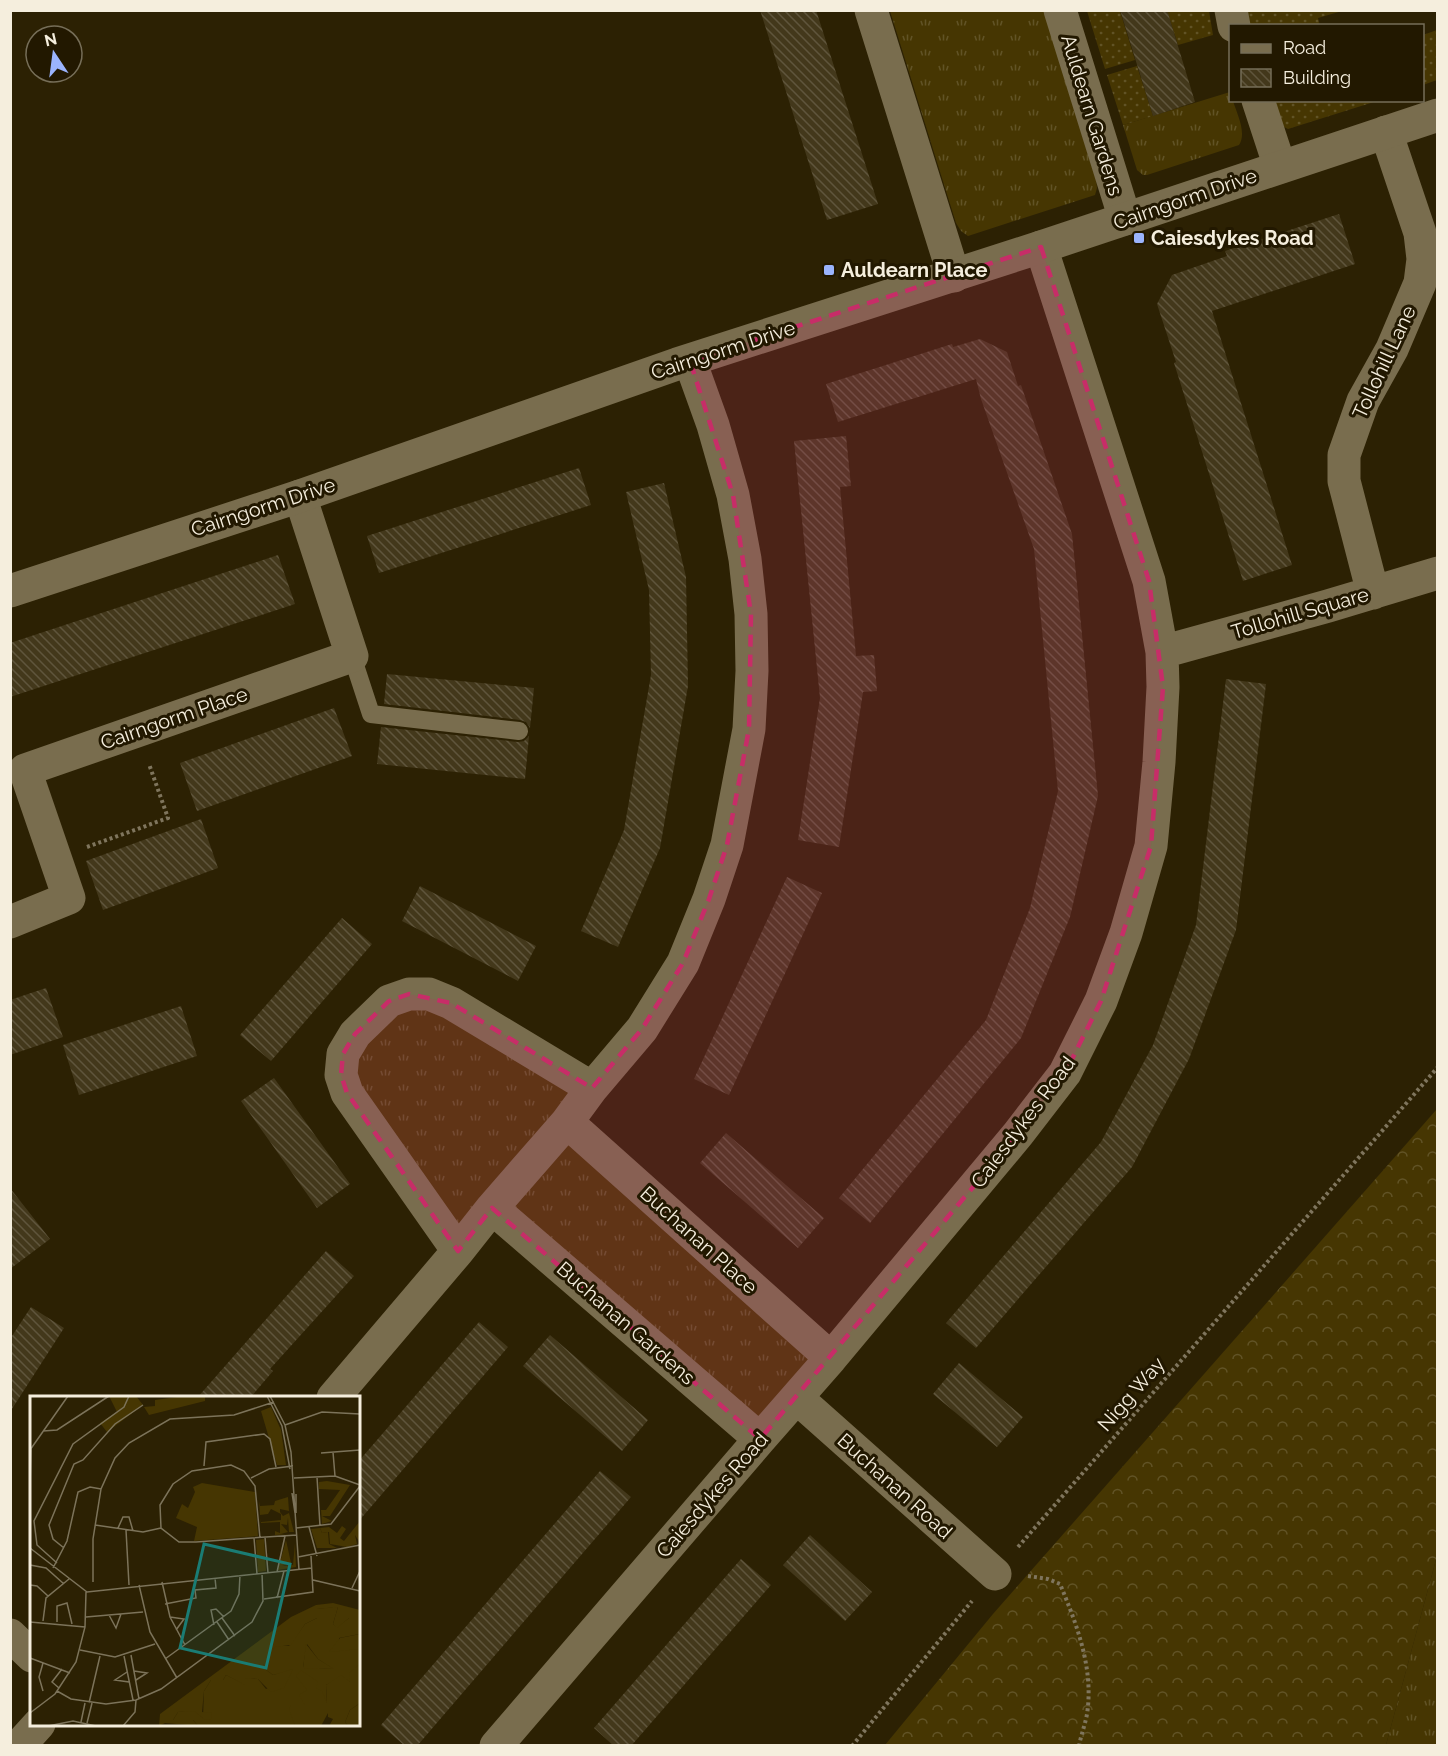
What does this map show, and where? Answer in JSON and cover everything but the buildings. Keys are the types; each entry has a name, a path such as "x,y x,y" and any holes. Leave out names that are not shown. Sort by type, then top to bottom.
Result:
{"street":[{"path":"871,10 954,276"},
{"name":"Auldearn Gardens","path":"1060,10 1125,219"},
{"path":"1259,102 1280,167"},
{"name":"Cairngorm Drive","path":"10,591 300,496 690,361 1041,248 1437,115"},
{"name":"Tollohill Lane","path":"1373,593 1344,481 1344,455 1363,401 1392,350 1420,283 1423,259 1420,233 1386,132"},
{"name":"Caiesdykes Road","path":"496,1746 831,1358 1018,1134 1065,1072 1101,1001 1126,933 1151,846 1163,687 1162,652 1149,581 1041,248"},
{"path":"335,1396 567,1122 592,1088 642,1029 683,963 709,899 727,845 749,729 752,671 751,614 745,559 733,495 713,425 690,361"},
{"path":"300,496 352,656"},
{"name":"Tollohill Square","path":"1162,652 1437,573"},
{"name":"Cairngorm Place","path":"10,922 69,898 25,770 352,656"},
{"path":"458,1251 347,1093 341,1075 343,1054 355,1034 389,1001 409,994 429,994 451,1002 592,1088"},
{"name":"Buchanan Place","path":"567,1122 831,1358"},
{"name":"Buchanan Gardens","path":"492,1208 760,1439"},
{"name":"Buchanan Road","path":"796,1398 995,1574"},
{"path":"10,1635 30,1654"},
{"path":"19,1746 38,1726"}],"lane":[{"path":"352,656 371,714 519,731"}],"path":[{"path":"56,859 168,818 138,731"},
{"name":"Nigg Way","path":"852,1746 995,1574 1437,1067"},
{"path":"995,1574 1035,1576 1060,1584 1077,1628 1088,1674 1087,1714 1079,1746"}],"highlighted area":[{"path":"1041,247 1149,581 1163,687 1151,846 1101,1001 1065,1073 1018,1134 760,1439 492,1208 458,1251 347,1093 341,1075 343,1054 355,1034 389,1001 409,994 451,1003 592,1088 642,1029 683,963 709,899 727,845 749,729 751,614 733,495 690,361"}],"green space":[{"path":"890,11 1044,11 1096,180 1095,195 968,236 961,231 956,223"},
{"path":"1087,11 1120,11 1135,60 1105,69"},
{"path":"1167,11 1209,11 1213,35 1178,45"},
{"path":"1246,11 1342,11 1318,18 1320,24 1250,24"},
{"path":"1437,30 1437,80 1424,85 1424,35"},
{"path":"1137,66 1153,116 1123,125 1107,75"},
{"path":"1229,92 1229,102 1233,102 1242,135 1239,145 1143,175 1137,170 1123,125"},
{"path":"1272,102 1374,102 1288,129 1284,127"},
{"path":"409,994 592,1088 567,1122 831,1358 760,1439 492,1208 458,1251 343,1054"},
{"path":"1437,1109 1437,1556 1386,1745 885,1745 993,1614"},
{"path":"1437,1556 1437,1745 1386,1745"}],"place":[{"name":"Caiesdykes Road","path":"1139,238"},
{"name":"Auldearn Place","path":"829,270"}]}
